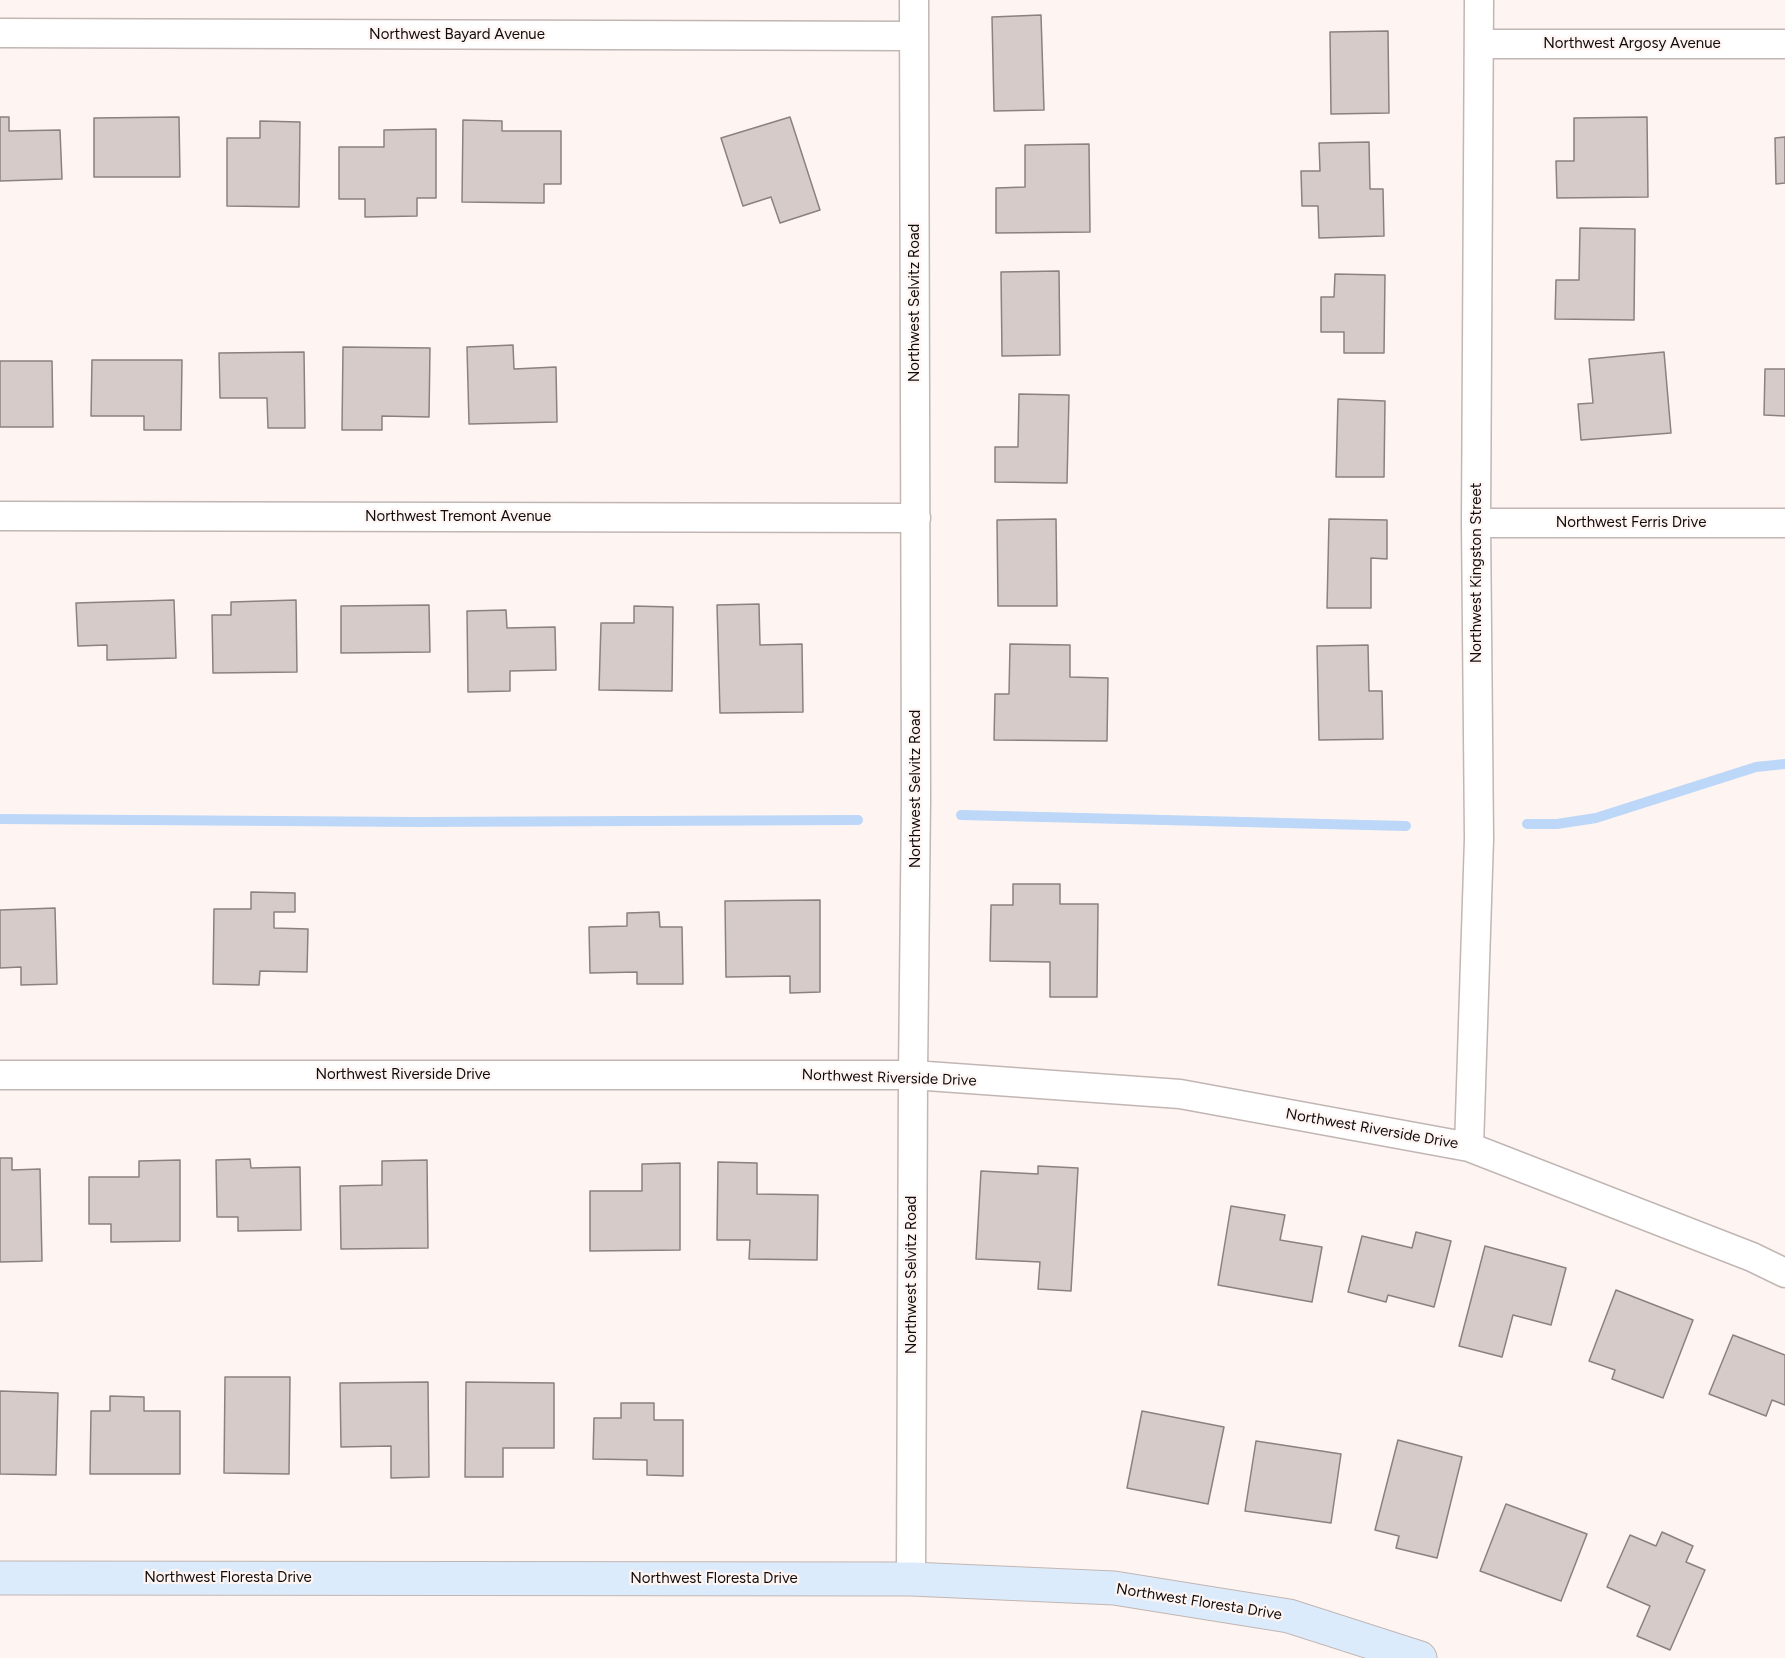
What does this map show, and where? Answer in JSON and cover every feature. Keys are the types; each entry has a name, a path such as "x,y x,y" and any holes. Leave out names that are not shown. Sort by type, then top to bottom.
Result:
{"street":[{"name":"Northwest Selvitz Road","path":"911,1579 916,799 914,0"},
{"name":"Northwest Kingston Street","path":"1469,1147 1479,839 1476,523 1479,0"},
{"name":"Northwest Bayard Avenue","path":"0,33 913,36"},
{"name":"Northwest Argosy Avenue","path":"1479,44 1785,44"},
{"name":"Northwest Tremont Avenue","path":"0,516 916,518"},
{"name":"Northwest Ferris Drive","path":"1476,523 1785,523"},
{"name":"Northwest Riverside Drive","path":"0,1075 913,1075 1180,1094 1469,1147 1752,1257 1785,1273"},
{"name":"Northwest Floresta Drive","path":"0,1578 911,1579 1126,1590 1289,1616 1420,1658"}],"building":[{"path":"1041,15 1044,110 994,111 992,17"},
{"path":"1388,31 1389,113 1331,114 1330,32"},
{"path":"0,117 9,117 9,131 60,130 62,179 0,181"},
{"path":"179,117 180,177 94,177 94,118"},
{"path":"790,117 820,210 780,223 771,197 743,206 721,138"},
{"path":"1647,117 1648,197 1557,198 1556,161 1574,161 1574,118"},
{"path":"463,120 502,121 502,131 561,131 561,184 544,184 544,203 462,202"},
{"path":"260,121 300,122 299,207 227,206 227,138 260,138"},
{"path":"436,129 436,198 417,198 417,216 365,217 365,199 339,199 339,147 384,147 384,130"},
{"path":"1785,137 1785,183 1776,184 1775,138"},
{"path":"1369,142 1370,189 1383,189 1384,236 1319,238 1318,206 1302,206 1301,171 1320,171 1319,143"},
{"path":"1089,144 1090,232 996,233 996,188 1025,187 1025,145"},
{"path":"1580,228 1635,229 1634,320 1555,319 1556,280 1579,280"},
{"path":"1059,271 1060,355 1002,356 1001,272"},
{"path":"1335,274 1385,275 1384,353 1344,353 1344,332 1321,332 1321,297 1334,297"},
{"path":"513,345 514,369 556,367 557,422 469,424 467,347"},
{"path":"343,347 430,348 429,417 382,416 382,430 342,430"},
{"path":"304,352 305,428 268,428 267,398 220,398 219,353"},
{"path":"1664,352 1671,433 1581,440 1578,404 1593,403 1589,359"},
{"path":"92,360 182,360 181,430 144,430 144,416 91,416"},
{"path":"0,361 52,361 53,427 0,427"},
{"path":"1765,369 1785,369 1785,416 1764,415"},
{"path":"1019,394 1069,395 1067,483 995,482 995,447 1018,447"},
{"path":"1338,399 1385,401 1384,477 1336,477"},
{"path":"1056,519 1057,606 998,606 997,520"},
{"path":"1329,519 1387,520 1387,559 1371,558 1371,608 1327,608"},
{"path":"174,600 176,658 107,660 107,645 78,646 76,603"},
{"path":"296,600 297,672 213,673 212,615 231,615 231,602"},
{"path":"759,604 760,645 802,644 803,712 720,713 717,605"},
{"path":"429,605 430,652 341,653 341,606"},
{"path":"634,606 673,607 672,691 599,690 601,623 634,623"},
{"path":"506,610 507,628 555,627 556,670 510,671 510,691 468,692 467,611"},
{"path":"1010,644 1070,645 1070,677 1108,678 1107,741 994,740 995,694 1009,694"},
{"path":"1368,645 1369,691 1382,691 1383,739 1319,740 1317,646"},
{"path":"1013,884 1060,884 1060,904 1098,904 1097,997 1050,997 1050,962 990,961 991,905 1013,905"},
{"path":"251,892 295,893 295,912 274,912 274,928 308,929 307,972 260,971 259,985 213,984 214,909 251,909"},
{"path":"820,900 820,992 790,993 790,976 726,977 725,901"},
{"path":"55,908 57,984 21,985 21,967 0,968 0,910"},
{"path":"659,912 660,927 682,927 683,984 637,984 637,972 590,973 589,927 627,926 627,913"},
{"path":"0,1158 12,1158 12,1170 40,1169 42,1261 0,1262"},
{"path":"250,1159 251,1168 300,1167 301,1230 238,1231 238,1217 217,1217 216,1160"},
{"path":"180,1160 180,1241 111,1242 111,1224 89,1224 89,1177 139,1177 139,1161"},
{"path":"427,1160 428,1248 341,1249 340,1186 382,1185 382,1161"},
{"path":"718,1162 757,1163 757,1194 818,1195 817,1260 749,1259 750,1240 717,1240"},
{"path":"680,1163 680,1250 590,1251 590,1191 642,1191 642,1164"},
{"path":"1038,1166 1078,1168 1071,1291 1038,1289 1040,1262 976,1259 981,1171 1038,1174"},
{"path":"1231,1206 1285,1215 1280,1240 1322,1247 1312,1302 1218,1285"},
{"path":"1416,1232 1451,1241 1434,1307 1388,1295 1386,1302 1348,1292 1362,1236 1412,1248"},
{"path":"1485,1246 1566,1268 1551,1325 1513,1315 1502,1357 1459,1346"},
{"path":"1616,1290 1693,1320 1663,1398 1612,1379 1615,1370 1589,1361"},
{"path":"1733,1335 1785,1355 1785,1405 1772,1400 1766,1416 1709,1394"},
{"path":"225,1377 290,1377 289,1474 224,1473"},
{"path":"428,1382 429,1477 391,1478 391,1446 341,1447 340,1383"},
{"path":"466,1382 554,1383 554,1448 503,1448 503,1477 465,1477"},
{"path":"0,1391 58,1393 56,1475 0,1474"},
{"path":"110,1396 144,1397 144,1411 180,1411 180,1474 90,1474 91,1411 110,1411"},
{"path":"621,1403 654,1403 654,1420 683,1420 683,1476 647,1475 647,1460 593,1459 594,1418 621,1418"},
{"path":"1142,1411 1224,1427 1208,1504 1127,1488"},
{"path":"1398,1440 1462,1457 1437,1558 1396,1548 1399,1536 1375,1530"},
{"path":"1256,1441 1341,1454 1331,1523 1245,1511"},
{"path":"1506,1504 1587,1534 1561,1601 1480,1571"},
{"path":"1662,1532 1693,1546 1686,1562 1705,1570 1670,1650 1637,1636 1650,1606 1607,1587 1630,1535 1656,1546"}],"waterway":[{"path":"1527,824 1557,824 1596,818 1756,767 1785,764"},
{"path":"961,815 1406,826"},
{"path":"0,819 418,822 858,820"}]}
